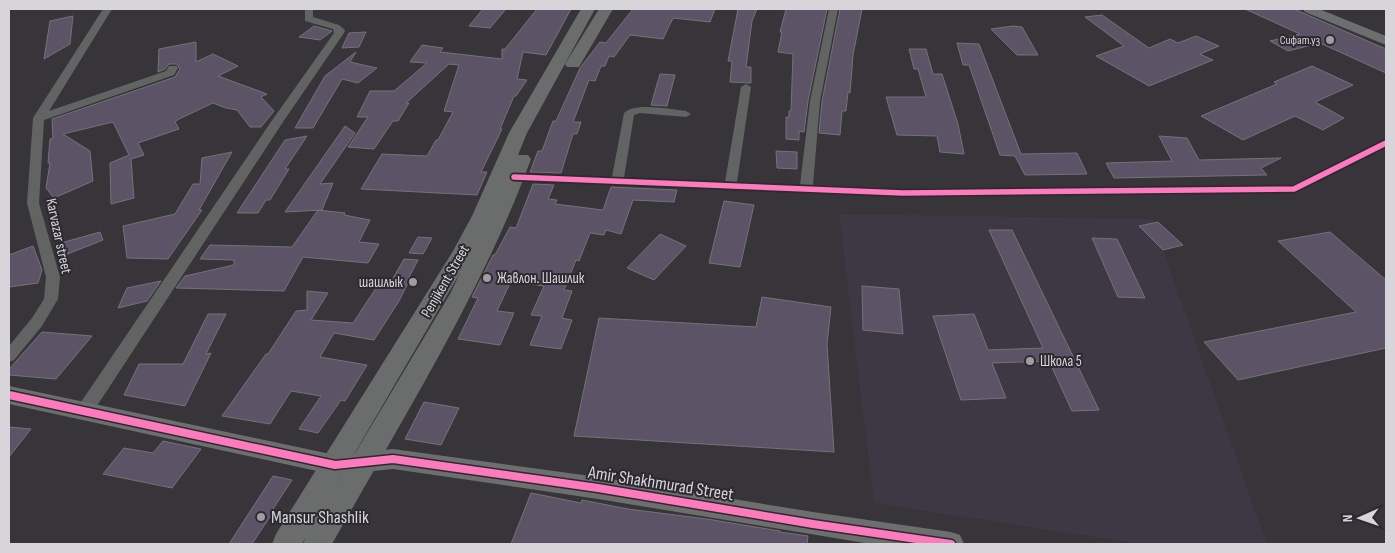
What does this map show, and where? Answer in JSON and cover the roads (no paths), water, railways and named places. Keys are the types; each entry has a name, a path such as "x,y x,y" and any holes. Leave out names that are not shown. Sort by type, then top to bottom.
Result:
{"main road":[{"name":"Penjikent Street","path":"286,544 462,253 482,216 518,133 588,9"},
{"name":"Penjikent Street","path":"317,544 460,296 506,201 529,141 548,104 606,9"}],"street":[{"name":"Karvazar street","path":"9,356 37,322 51,299 53,277 34,203 39,118 107,9"},
{"path":"85,410 339,33 340,30 336,27 308,19 309,9"},
{"path":"806,190 815,101 833,9"},
{"path":"1319,10 1386,34"},
{"path":"1319,10 1386,41"},
{"path":"39,118 170,73 173,68"},
{"path":"730,187 746,87"},
{"path":"617,182 629,113 639,110 686,114"},
{"path":"514,177 913,193 1294,189 1386,143"},
{"path":"9,395 335,465 366,461"},
{"name":"Amir Shakhmurad Street","path":"366,461 393,459 598,488 813,524 951,544"}],"place":[{"name":"Сифат.уз","path":"1330,40"},
{"name":"Жавлон. Шашлик","path":"487,278"},
{"name":"шашлык","path":"413,282"},
{"name":"Школа 5","path":"1030,361"},
{"name":"Mansur Shashlik","path":"261,517"}]}
